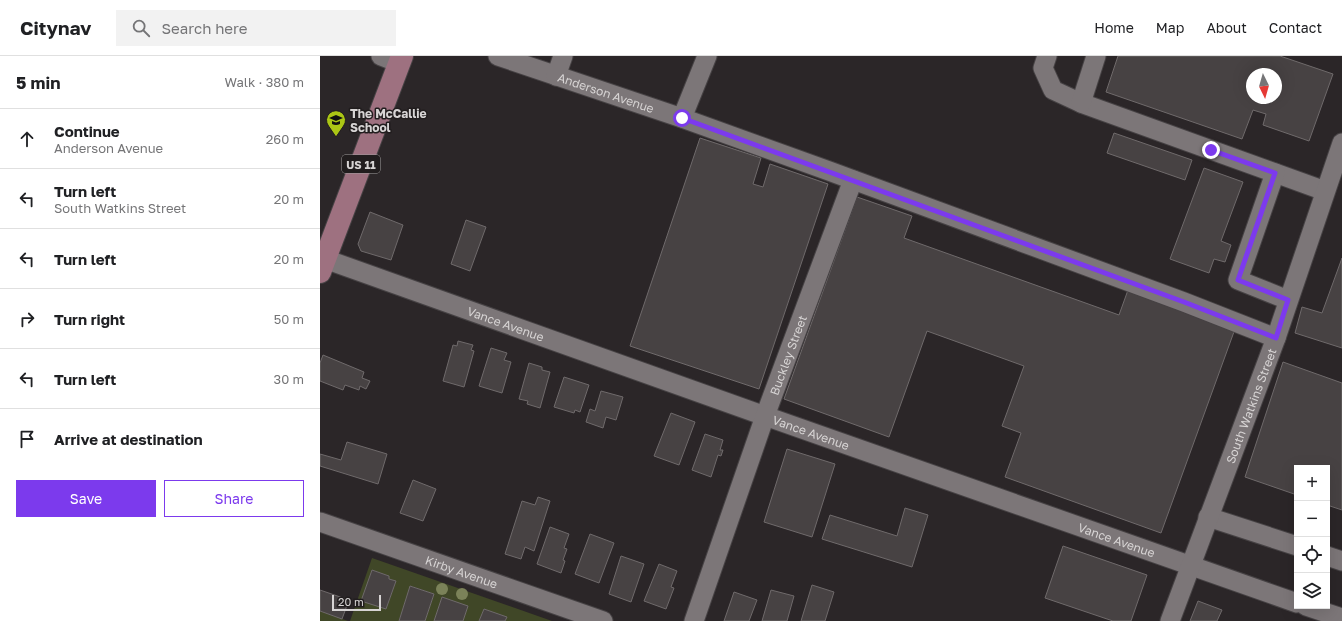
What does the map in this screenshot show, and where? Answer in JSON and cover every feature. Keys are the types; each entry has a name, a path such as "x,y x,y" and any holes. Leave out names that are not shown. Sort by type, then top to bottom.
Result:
{"main road":[{"name":"US 11","path":"323,265 394,58"}],"street":[{"name":"Anderson Avenue","path":"498,56 682,118 1184,302 1276,338"},
{"path":"556,76 563,56"},
{"path":"682,118 707,56"},
{"path":"1047,56 1043,68 1053,90 1081,103 1325,191"},
{"path":"1081,103 1096,56"},
{"name":"South Watkins Street","path":"1170,621 1276,338 1342,143"},
{"path":"1275,173 1238,280 1288,300"},
{"name":"Buckley Street","path":"694,621 765,416 852,180"},
{"name":"Vance Avenue","path":"323,265 765,416 1294,602"},
{"path":"1208,517 1294,545"},
{"name":"Kirby Avenue","path":"320,522 603,621"},
{"path":"1330,557 1342,561"},
{"path":"1315,609 1342,618"}],"green space":[{"path":"372,558 552,621 505,621 506,617 484,609 479,621 425,621 434,594 411,586 399,620 400,621 350,621","holes":["372,570 389,576 389,579 396,581 386,609 362,601"]},
{"path":"320,611 348,621 320,621"}],"building":[{"path":"1118,56 1280,56 1333,74 1309,141 1263,125 1266,114 1253,110 1242,139 1106,92"},
{"path":"1114,133 1192,160 1185,180 1107,153"},
{"path":"700,138 761,158 753,184 763,187 770,164 828,184 759,389 630,346"},
{"path":"1204,168 1243,182 1221,241 1231,245 1225,262 1214,259 1209,273 1170,259"},
{"path":"857,197 912,216 904,238 1119,315 1128,290 1235,329 1161,533 1005,477 1021,433 1002,426 1024,366 927,331 889,437 784,399"},
{"path":"370,212 403,225 391,260 361,251 358,244"},
{"path":"466,220 486,227 470,271 451,264"},
{"path":"1342,258 1342,348 1295,333 1302,307 1322,313"},
{"path":"458,341 473,345 471,350 474,351 464,387 443,381 453,345 457,346"},
{"path":"491,348 507,353 504,360 511,362 502,393 479,386"},
{"path":"323,355 364,372 362,378 370,381 366,389 360,386 359,390 345,385 343,390 320,381 320,363"},
{"path":"1283,362 1342,383 1342,510 1330,506 1330,465 1294,465 1294,494 1245,477"},
{"path":"529,363 542,367 542,370 550,372 540,408 527,404 528,401 519,399"},
{"path":"564,377 589,385 580,412 575,410 574,413 554,407"},
{"path":"601,391 623,397 616,420 606,417 603,428 586,422 590,409 595,411"},
{"path":"671,413 695,422 679,465 654,456"},
{"path":"705,434 723,440 720,450 723,450 721,456 718,455 711,477 692,470"},
{"path":"347,442 387,454 378,484 320,466 320,454 341,460"},
{"path":"787,449 835,464 812,537 764,522"},
{"path":"413,480 436,489 423,521 400,513"},
{"path":"538,497 550,501 534,551 525,547 521,559 505,554 522,501 535,505"},
{"path":"905,508 928,515 912,567 822,539 830,515 897,536"},
{"path":"550,527 569,534 564,548 567,549 563,560 565,561 561,573 537,564"},
{"path":"590,534 614,543 599,583 575,574"},
{"path":"1063,546 1147,575 1131,621 1113,621 1045,598"},
{"path":"621,556 644,564 631,602 609,594"},
{"path":"659,564 677,571 671,587 674,588 666,609 644,601"},
{"path":"372,570 389,576 389,579 396,581 386,609 361,601"},
{"path":"812,585 834,592 825,621 801,621"},
{"path":"410,586 434,594 425,621 399,621"},
{"path":"320,590 349,600 342,619 320,611"},
{"path":"771,590 794,596 787,621 762,621"},
{"path":"734,592 757,600 749,621 724,621"},
{"path":"442,597 468,606 463,621 434,621"},
{"path":"1198,601 1222,610 1217,621 1190,621"},
{"path":"484,609 507,617 505,621 479,621"}],"place":[{"name":"The McCallie School","path":"336,137"}],"route":[{"path":"682,118 1184,302 1276,338 1288,300 1238,280 1275,173 1211,150"}]}
